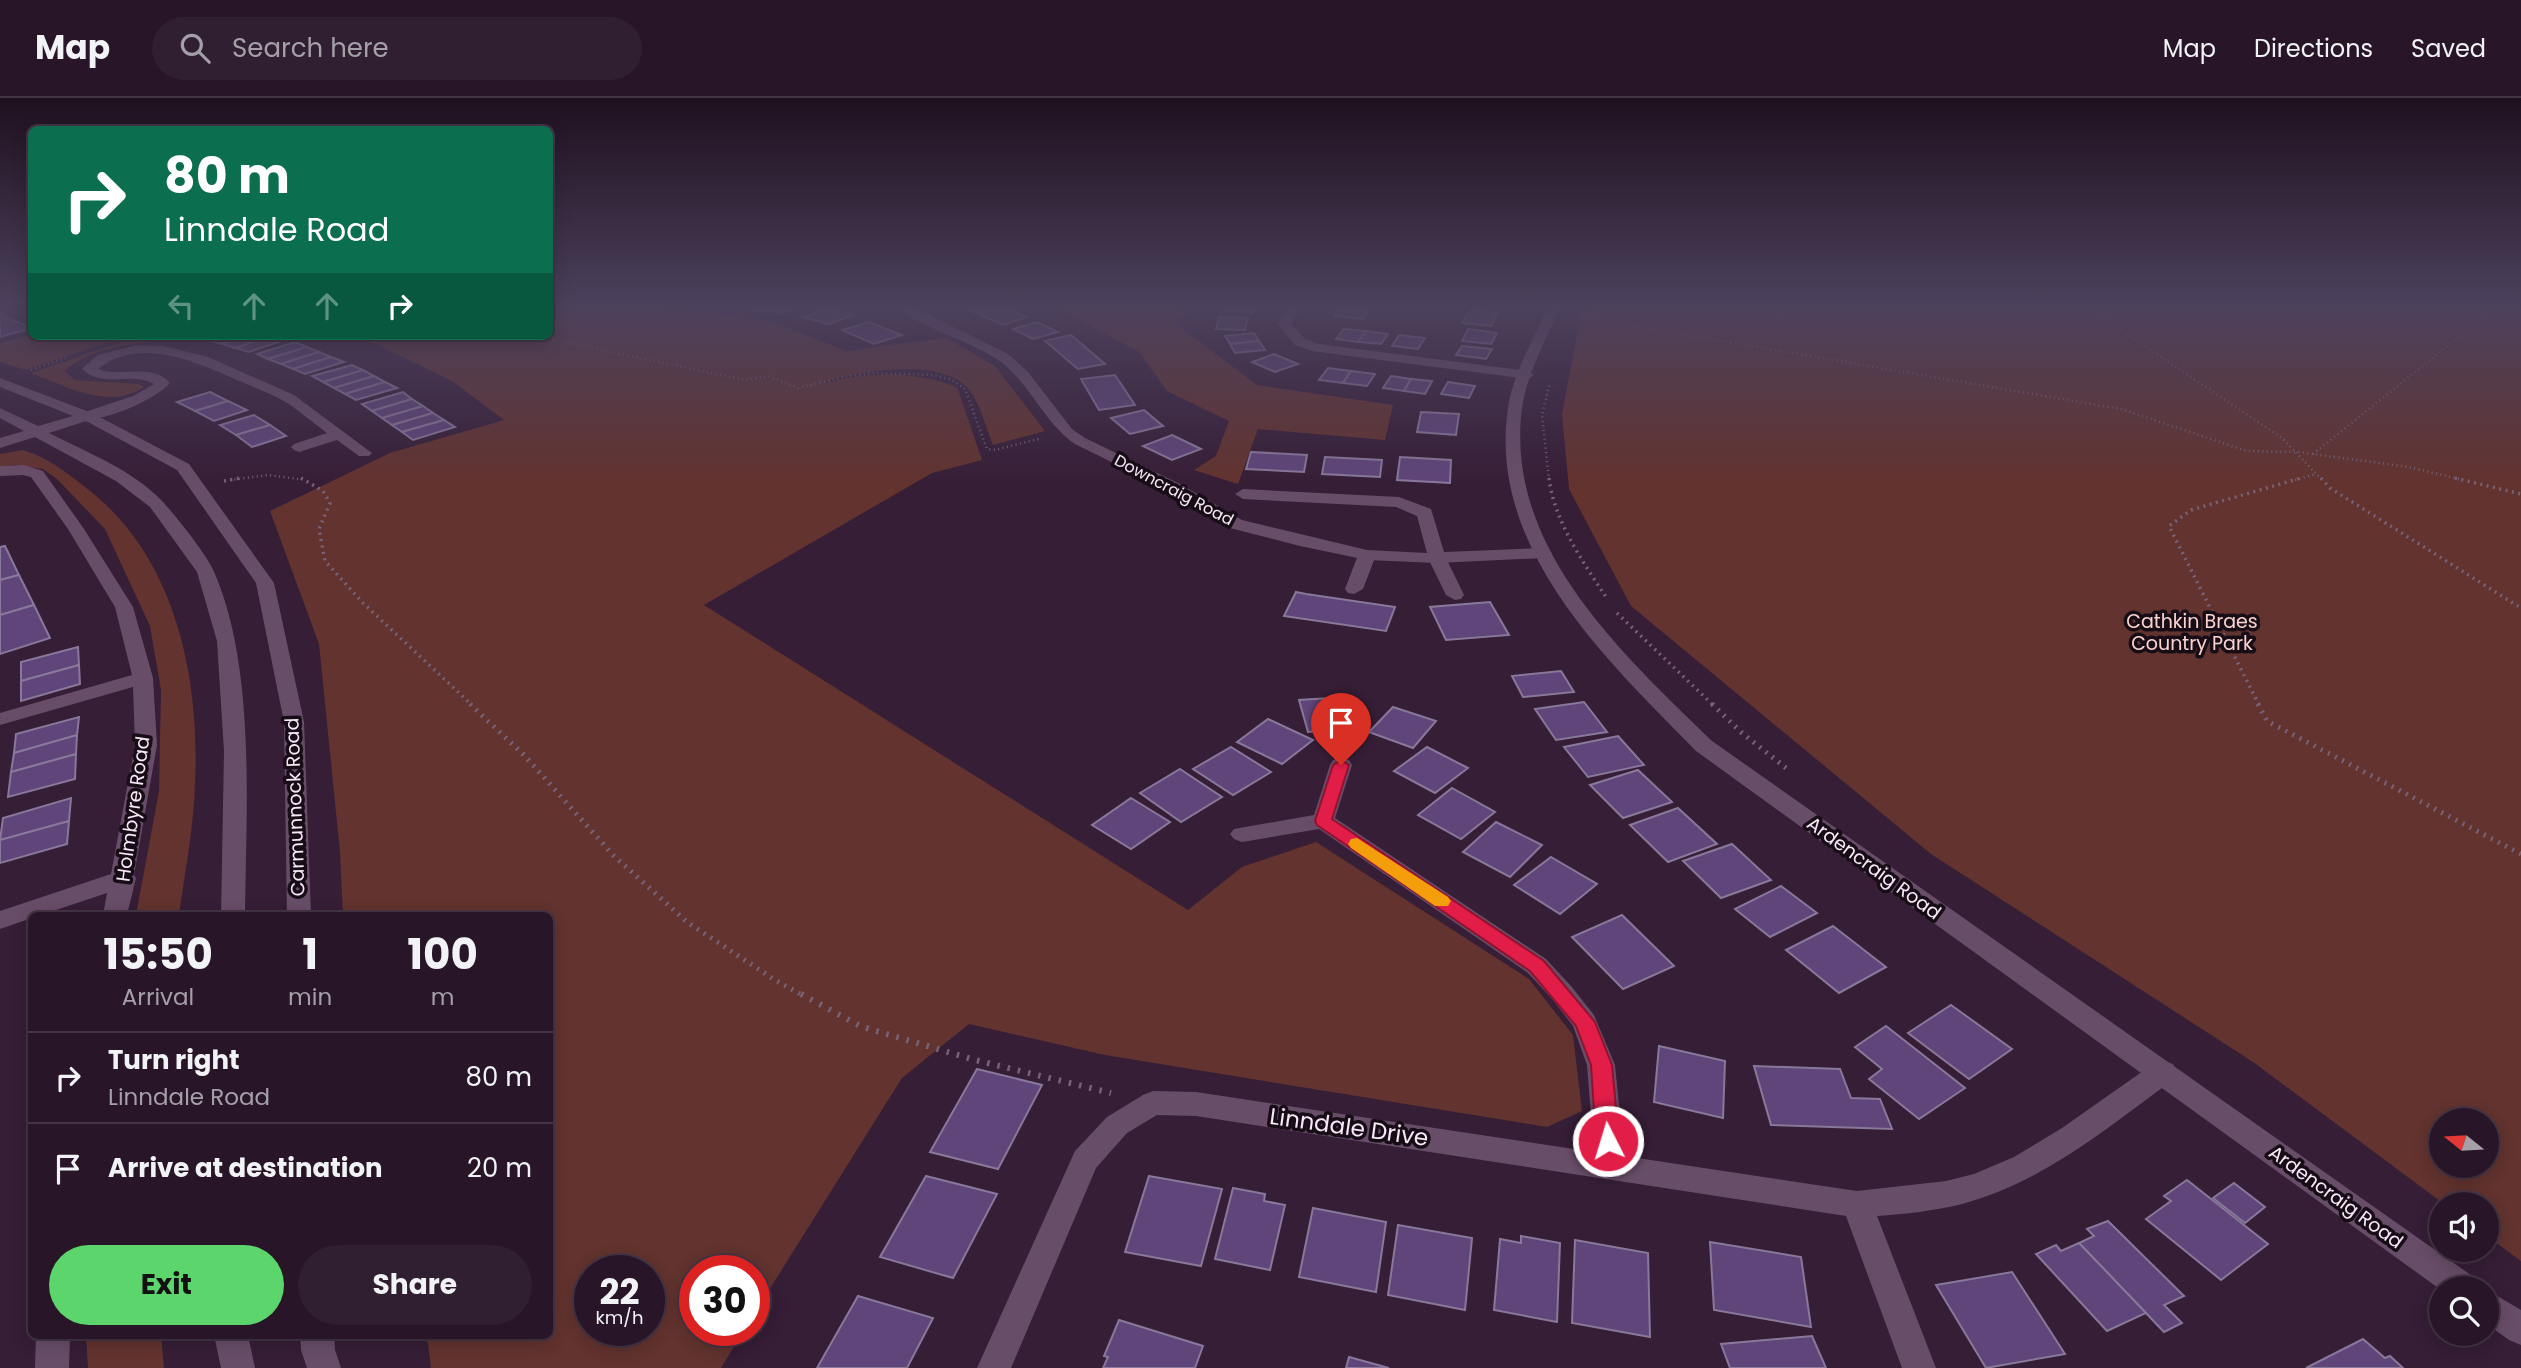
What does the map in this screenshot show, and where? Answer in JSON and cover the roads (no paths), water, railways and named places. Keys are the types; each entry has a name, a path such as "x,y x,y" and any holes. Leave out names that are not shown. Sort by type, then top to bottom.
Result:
{"street":[{"path":"0,443 146,396 160,388 163,383 156,378 102,374 89,369 96,363"},
{"path":"212,363 289,398 364,453"},
{"name":"Downcraig Road","path":"1010,363 1023,374 1067,432 1174,487 1236,524 1367,555 1437,558 1543,554"},
{"path":"1436,363 1527,375"},
{"name":"Ardencraig Road","path":"1532,363 1516,406 1512,441 1517,488 1543,554 1579,611 1636,679 1704,746 2447,1276"},
{"name":"Carmunnock Road","path":"0,382 87,416 183,467 265,583 294,722 299,912"},
{"path":"0,412 122,478 156,504 205,572 227,641 235,751 233,912"},
{"path":"299,447 337,435"},
{"name":"Holmbyre Road","path":"0,471 24,470 37,474 76,529 124,607 143,678 146,745 116,912"},
{"path":"1243,494 1399,502 1425,513 1437,558 1455,595"},
{"path":"1354,589 1367,555"},
{"path":"0,719 143,678"},
{"path":"1323,821 1341,765"},
{"path":"1242,834 1323,821 1537,966 1585,1022 1601,1065 1610,1166"},
{"path":"0,920 124,878"},
{"name":"Linndale Drive","path":"994,1368 1086,1160 1117,1125 1153,1103 1196,1104 1857,1204 1916,1199 1975,1188 2030,1163 2163,1072"},
{"path":"1857,1204 1919,1368"},
{"path":"2499,1313 2521,1329"},
{"path":"52,1368 53,1339"},
{"path":"232,1339 238,1368"},
{"path":"317,1339 324,1368"}],"park label":[{"name":"Cathkin Braes Country Park","path":"2192,632"}]}
